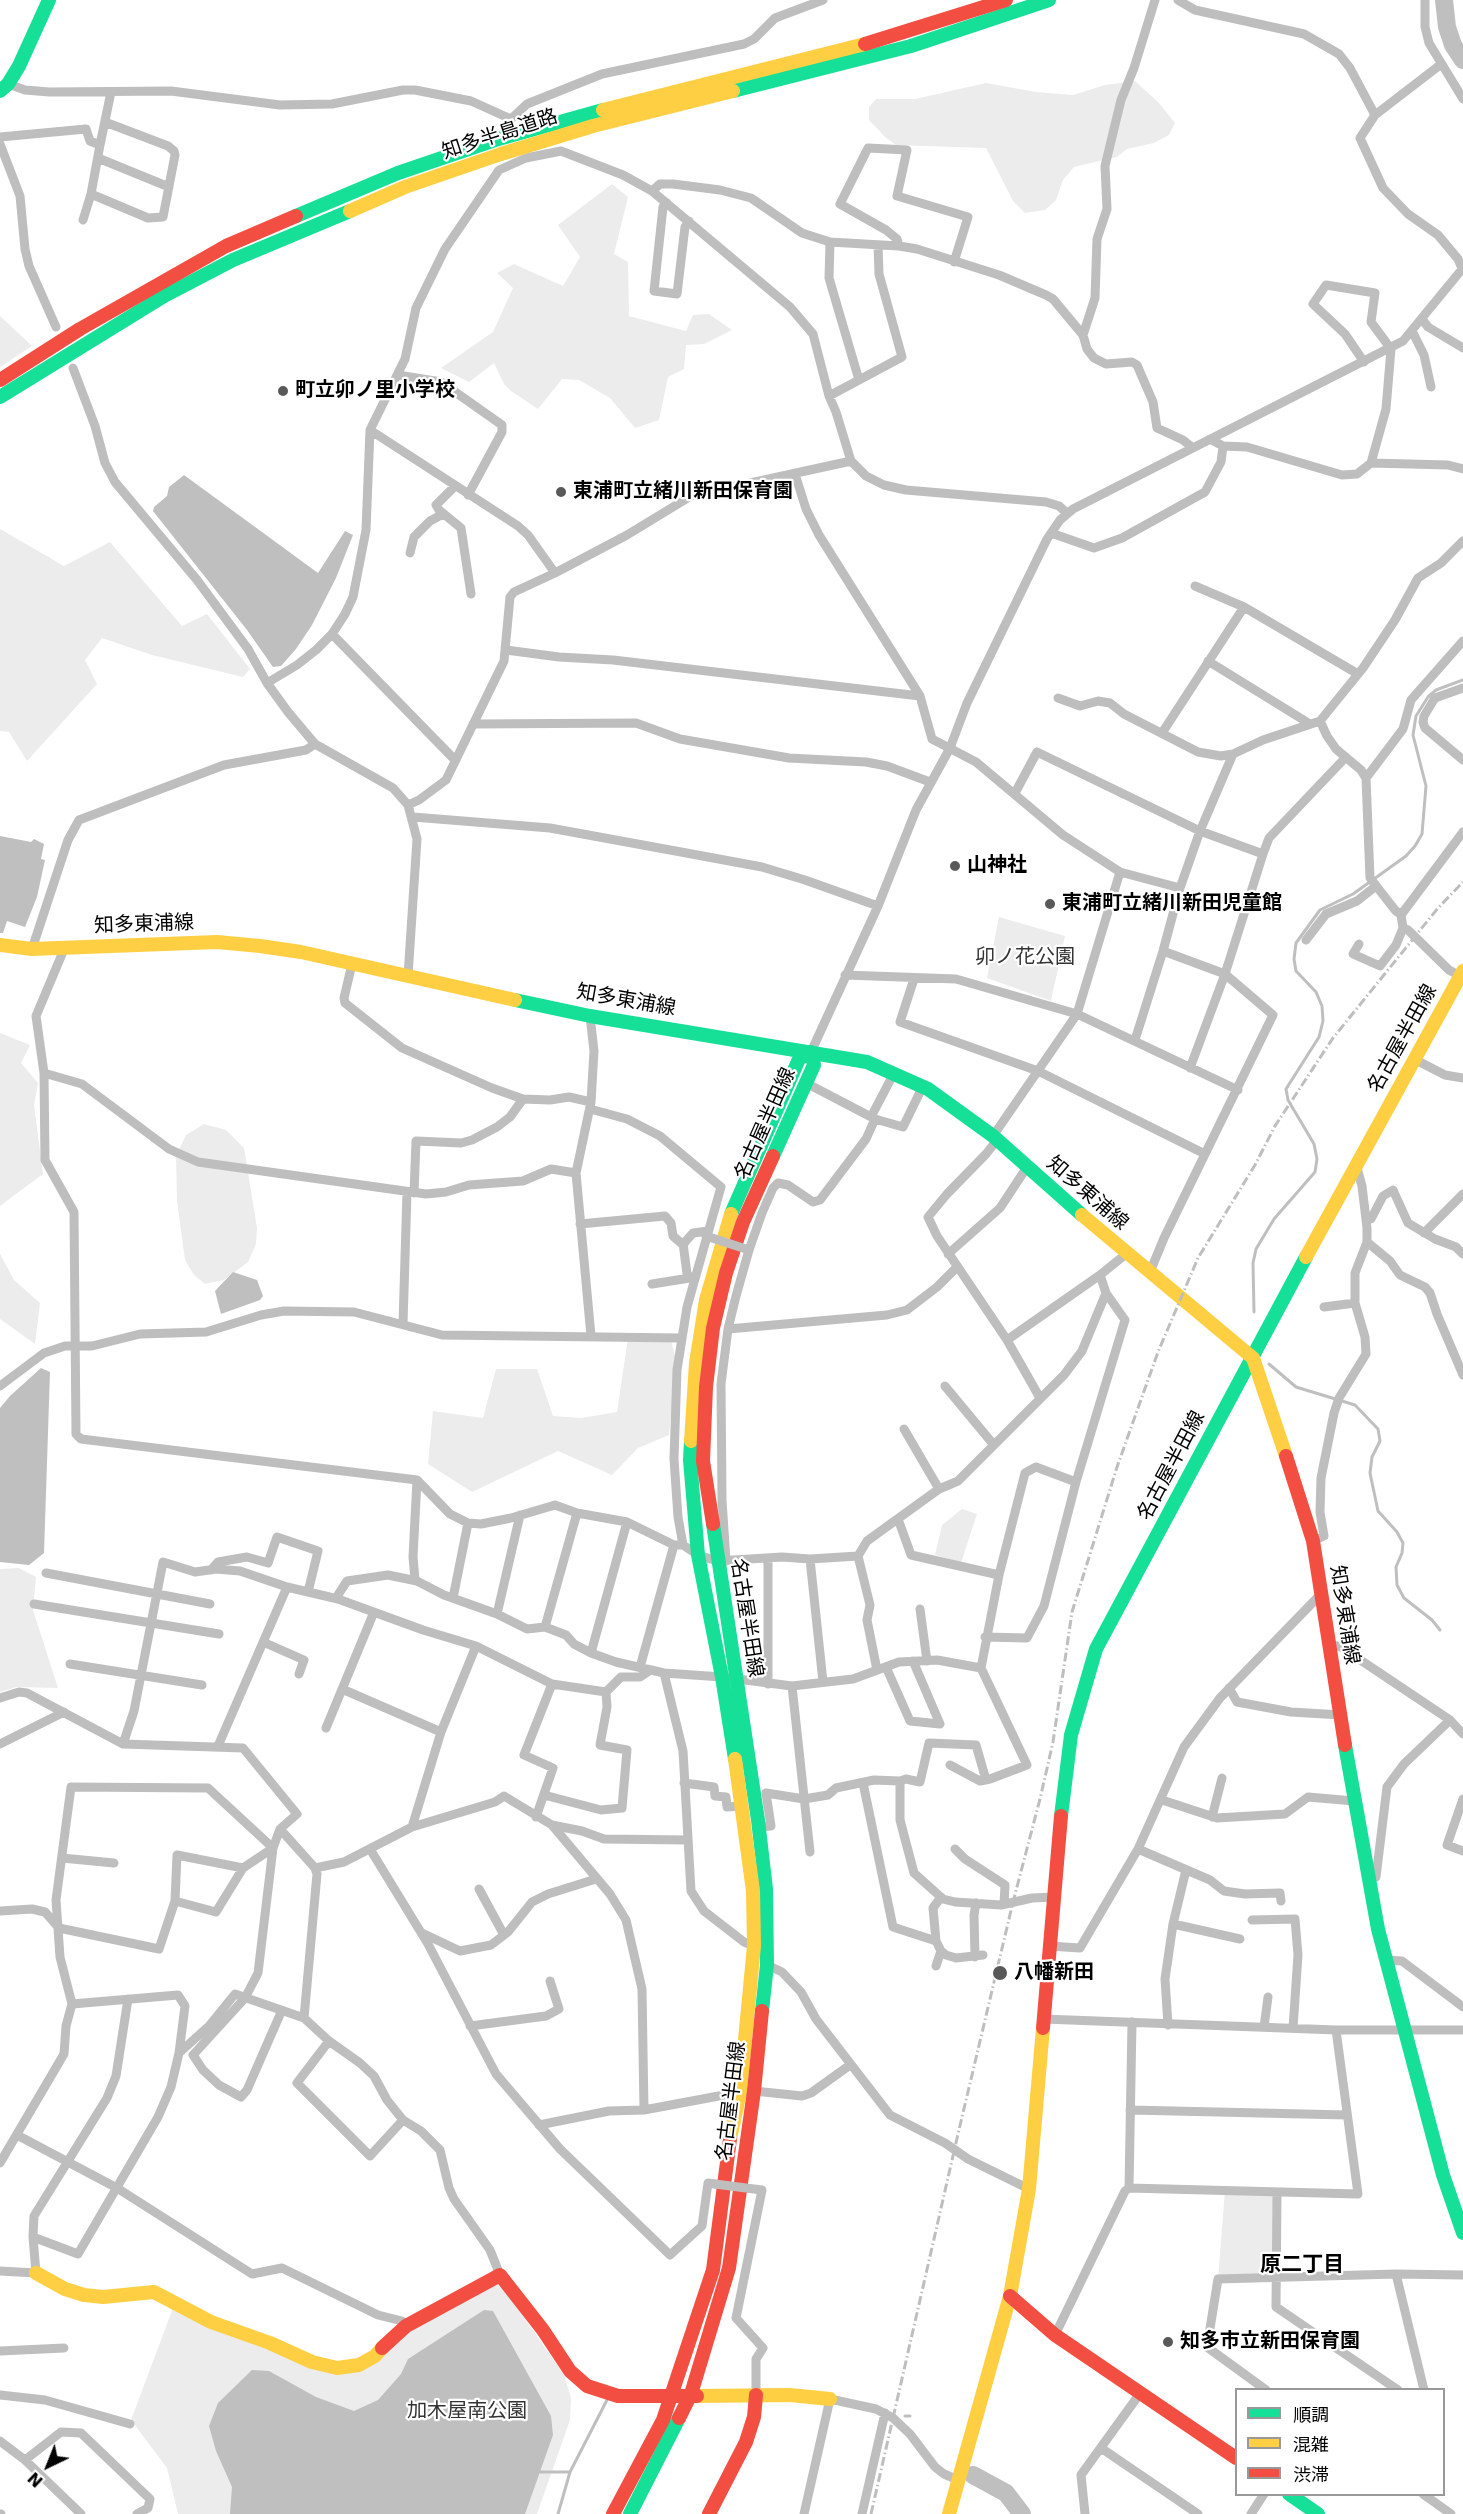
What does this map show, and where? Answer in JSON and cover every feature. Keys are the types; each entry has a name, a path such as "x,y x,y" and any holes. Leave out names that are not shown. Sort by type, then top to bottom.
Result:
{"main road":[{"path":"4,88 19,66 49,0"},
{"name":"知多半島道路","path":"0,380 80,329 226,246 398,173 495,140 580,116 844,50 1006,0"},
{"name":"知多半島道路","path":"0,397 164,296 233,260 405,187 593,126 911,46 1049,0"},
{"name":"知多東浦線","path":"0,945 32,949 217,942 302,952 590,1016 867,1062 923,1086 995,1138 1126,1254 1253,1358 1313,1541 1354,1801 1386,1960 1443,2175 1463,2233"},
{"name":"名古屋半田線","path":"949,2514 1010,2296 1029,2189 1049,1946 1071,1735 1082,1691 1096,1649 1206,1441 1462,974"},
{"name":"名古屋半田線","path":"613,2514 663,2420 713,2270 728,2151 747,2091 767,1965 766,1889 759,1827 728,1678 698,1555 690,1460 696,1363 706,1300 730,1216 799,1059 811,1052 814,1065 743,1222 726,1273 713,1328 706,1387 703,1461 722,1561 728,1678 753,1891 754,1947 747,2091 729,2268 691,2394 630,2514"},
{"path":"36,2273 64,2289 84,2295 103,2297 154,2292 211,2322 270,2343 312,2362 337,2368 359,2365 375,2356 406,2326 500,2275 543,2330 570,2371 587,2386 610,2395 756,2395 810,2396 830,2399"},
{"path":"1010,2296 1055,2335 1235,2457"},
{"path":"709,2514 746,2442 754,2417 756,2395"},
{"path":"1292,2496 1318,2514"}],"street":[{"path":"4,88 49,92 171,91 280,105 332,104 403,90 415,90 471,101 511,119 527,104 602,74 744,44 754,39 775,18 823,0"},
{"path":"1083,335 1095,298 1096,239 1107,209 1105,166 1121,100 1134,68 1155,0"},
{"path":"1178,0 1195,10 1275,26 1304,34 1323,43 1344,59 1375,115"},
{"path":"1425,0 1425,27 1429,43 1440,65 1463,99"},
{"path":"811,1052 878,906 914,816 950,748 967,703 1051,533 1067,513 1391,349 1412,331 1462,270 1458,259 1438,235 1408,214 1383,189 1360,138 1375,115 1440,65"},
{"path":"83,220 91,194 111,92"},
{"path":"91,194 148,218 163,217 175,155 171,148 105,122"},
{"path":"0,137 86,129 90,141 100,145"},
{"path":"0,144 20,196 26,258 56,327"},
{"path":"899,246 897,239 886,230 840,204 868,148 907,150 897,196 968,217 954,262"},
{"path":"267,683 297,665 332,634 345,614 353,597 366,530 370,430 405,359 416,308 445,249 499,170 526,158 561,151 605,167 652,191 758,278 809,328 816,342 829,396 851,460 866,476 896,488 1046,502 1059,506 1067,513"},
{"path":"98,158 169,187"},
{"path":"652,191 660,184 673,184 720,190 751,198 802,233 830,242 899,246 999,275 1046,295 1062,309 1083,335 1091,355 1100,362 1106,364 1132,362 1137,365 1152,402 1157,428 1183,440 1193,448"},
{"path":"667,202 663,207 654,291 677,294 685,227 689,221"},
{"path":"830,242 829,278 859,380"},
{"path":"829,396 902,357 879,274 878,245"},
{"path":"1210,439 1223,446 1247,447 1341,475 1357,474 1371,463 1386,409 1391,349 1371,322 1375,293 1326,285 1314,304 1345,334 1364,362"},
{"path":"1422,319 1428,327 1463,348"},
{"path":"1412,331 1424,355 1431,387"},
{"path":"73,368 95,426 105,463 115,482 197,580 248,649 267,683 315,744 393,788 408,805 417,839 408,976"},
{"path":"398,375 441,382 502,425 502,432 468,495"},
{"path":"370,430 528,535 555,573"},
{"path":"1051,533 1095,548 1122,538 1205,492 1221,462 1223,446"},
{"path":"408,805 419,800 446,780 504,661 510,597 520,588 555,573 649,523 675,504 691,496 851,460"},
{"path":"1371,463 1448,465 1463,470"},
{"path":"795,474 806,508 819,535 920,696 932,739 976,762 1016,793 1063,835 1120,872 1180,888"},
{"path":"455,486 436,505 443,514 461,528 471,594"},
{"path":"410,553 414,537 430,521 443,514"},
{"path":"1058,698 1080,706 1098,701 1110,703 1124,714 1198,752 1221,756 1233,754 1263,740 1320,721 1358,674 1395,620 1418,578 1441,563 1463,541"},
{"path":"1194,586 1244,607 1358,674"},
{"path":"1162,733 1244,607"},
{"path":"332,634 455,760"},
{"path":"1366,778 1403,729 1411,700 1463,641"},
{"path":"506,650 920,696"},
{"path":"1208,661 1310,724"},
{"path":"1462,688 1435,698 1423,722 1425,728 1463,760"},
{"path":"1320,721 1327,736 1366,778 1374,883 1401,915 1403,928 1396,945 1380,966 1353,954 1359,944"},
{"path":"472,724 636,723 680,739 789,758 866,762 888,766 909,772 930,782"},
{"path":"32,949 68,840 79,820 224,765 306,750 315,744"},
{"path":"1016,793 1037,752 1200,831 1263,854"},
{"path":"1135,1040 1180,888 1200,831 1233,754"},
{"path":"1190,1068 1225,974 1269,838 1346,757"},
{"path":"413,817 550,828 762,867 878,906"},
{"path":"1401,915 1463,832"},
{"path":"1040,1398 1007,1340 948,1254 928,1217 986,1154 1077,1014 1120,872"},
{"path":"1306,940 1326,914 1357,901 1374,883"},
{"path":"1403,928 1408,930 1449,970 1462,974"},
{"path":"65,947 36,1016 44,1073 45,1160 74,1212 76,1434 81,1439 417,1480 450,1515 468,1523 481,1524 555,1505 577,1513 627,1522 698,1555 722,1561 858,1556"},
{"path":"1150,1272 1164,1238 1273,1015 1225,974 1163,951"},
{"path":"352,964 344,998 345,1003 390,1039 419,1056 523,1099 550,1100 569,1097 627,1119 660,1136 721,1187 691,1279 680,1338 673,1428 678,1545 645,1669 639,1677 621,1677 606,1692 607,1707 600,1745 627,1750 622,1808 601,1810 544,1795"},
{"path":"845,975 956,979 1077,1014 1238,1090"},
{"path":"914,979 900,1022 1038,1071 1205,1154"},
{"path":"590,1016 594,1052 590,1106 576,1173 591,1336"},
{"path":"1414,1059 1445,1074 1462,1076"},
{"path":"44,1073 81,1084 169,1149 198,1162 426,1194 446,1192 469,1185 523,1181 551,1169 576,1173"},
{"path":"722,1561 722,1384 728,1329 749,1250 773,1188 783,1182 813,1202 820,1200 866,1139 894,1073"},
{"path":"806,1083 873,1118 903,1127 923,1086"},
{"path":"403,1324 410,1193 416,1141 461,1143 472,1140 503,1122 523,1099"},
{"path":"1313,1541 1324,1536 1320,1512 1321,1478 1334,1413 1339,1398 1365,1354 1365,1337 1355,1303 1355,1273 1366,1242 1367,1219 1356,1164"},
{"path":"948,1254 1000,1208 1027,1167"},
{"path":"1367,1219 1371,1219 1383,1196 1393,1191 1408,1222 1424,1233 1456,1247 1463,1254"},
{"path":"1424,1233 1463,1194"},
{"path":"580,1224 665,1216 671,1223 673,1236 682,1242"},
{"path":"682,1242 693,1233 707,1233 749,1250"},
{"path":"682,1242 691,1279"},
{"path":"1366,1242 1385,1256 1400,1275 1425,1287 1430,1293 1463,1375"},
{"path":"1007,1340 1126,1254"},
{"path":"728,1329 887,1315 907,1310 937,1287 957,1267"},
{"path":"985,1637 1027,1638 1044,1606 1076,1482 1125,1320 1106,1293 1100,1275"},
{"path":"652,1284 691,1279"},
{"path":"913,1661 940,1724 910,1721 881,1668 867,1620 870,1605 858,1556 867,1541 939,1489 958,1481 1064,1375 1082,1351 1106,1293"},
{"path":"1324,1307 1355,1303"},
{"path":"0,1386 44,1353 65,1346 92,1346 140,1334 207,1332 261,1314 284,1311 354,1312 442,1335 680,1338"},
{"path":"945,1386 994,1445"},
{"path":"904,1429 939,1489"},
{"path":"950,1765 980,1780 986,1780 1027,1765 981,1668 985,1637 1026,1473 1036,1467 1076,1482"},
{"path":"417,1480 413,1557 415,1580 417,1581"},
{"path":"545,1627 577,1513"},
{"path":"497,1614 520,1515"},
{"path":"898,1519 911,1555 999,1575"},
{"path":"591,1653 627,1522"},
{"path":"453,1598 468,1523"},
{"path":"212,1570 218,1562 247,1557 268,1563 277,1537 318,1551 308,1592"},
{"path":"768,1558 768,1684"},
{"path":"810,1559 823,1682"},
{"path":"123,1744 134,1711 163,1562 195,1572 240,1571 287,1587 336,1598 476,1647 552,1684 606,1692"},
{"path":"46,1573 210,1604"},
{"path":"336,1598 347,1581 388,1575 417,1581 527,1629 545,1627 566,1635 574,1644 591,1653 664,1673 792,1686 853,1679 899,1662 937,1660 981,1668"},
{"path":"218,1746 287,1587"},
{"path":"1049,1946 1080,1948 1138,1849 1184,1747 1229,1688 1318,1596 1322,1596"},
{"path":"34,1604 151,1625 219,1634"},
{"path":"920,1609 927,1661"},
{"path":"326,1728 374,1612"},
{"path":"263,1642 304,1660 298,1674"},
{"path":"1330,1644 1341,1647 1450,1720 1463,1734"},
{"path":"412,1827 441,1732 476,1647"},
{"path":"70,1664 202,1685"},
{"path":"664,1673 683,1751 691,1891 698,1904 744,1942 754,1947"},
{"path":"536,1816 553,1768 524,1755 552,1684"},
{"path":"792,1686 810,1852"},
{"path":"1229,1688 1237,1702 1291,1712 1341,1715"},
{"path":"342,1689 441,1732"},
{"path":"0,1698 19,1692 27,1693 123,1744 243,1748 297,1814 280,1829 273,1848 258,1973 245,1998 193,2055 203,2070 219,2085 241,2097 247,2090 282,2010"},
{"path":"0,1744 64,1712"},
{"path":"1369,1880 1376,1877 1388,1787 1404,1764 1450,1720"},
{"path":"759,1827 771,1826 766,1794 804,1799 828,1795 836,1788 874,1780 900,1781 906,1779 920,1782 930,1743 976,1745 986,1780"},
{"path":"1212,1816 1222,1778"},
{"path":"900,1781 900,1820 914,1873 941,1897 955,1902 1004,1904 1032,1898 1054,1897"},
{"path":"684,1783 714,1787 715,1796 726,1797 727,1807 742,1806"},
{"path":"863,1783 893,1927 936,1941"},
{"path":"0,2163 64,2054 66,2026 72,2004 60,1957 56,1900 71,1787 208,1788 273,1848"},
{"path":"315,1868 344,1862 412,1827 495,1802 504,1796 552,1825 582,1831 604,1839 688,1840"},
{"path":"1162,1800 1217,1818 1285,1814 1308,1797 1354,1801"},
{"path":"1463,1799 1460,1821 1447,1845 1463,1851"},
{"path":"552,1825 610,1894 626,1920 642,1989 644,2110"},
{"path":"280,1829 315,1868 317,1874 304,2018"},
{"path":"175,1901 216,1912 243,1868 273,1848"},
{"path":"370,1849 421,1933 496,2074 560,2149 670,2255 702,2226 708,2183 762,2190 736,2318 763,2348 756,2359 756,2395"},
{"path":"955,1849 1005,1885 1004,1904"},
{"path":"1138,1849 1210,1880 1224,1891 1245,1894 1280,1893 1281,1901"},
{"path":"0,1911 32,1909 45,1912 59,1928 159,1948 175,1901 177,1855 243,1868"},
{"path":"62,1858 114,1863"},
{"path":"1168,2025 1165,1979 1173,1924 1186,1869"},
{"path":"421,1933 460,1951 491,1945 504,1935 532,1902 548,1894 596,1879"},
{"path":"480,1889 504,1935"},
{"path":"941,1897 933,1908 936,1941 941,1951 951,1957 979,1956 974,1915 976,1903"},
{"path":"1252,1920 1295,1919 1298,1954 1293,2028"},
{"path":"1173,1924 1240,1939"},
{"path":"936,1966 941,1951"},
{"path":"1386,1960 1402,1961 1463,2007"},
{"path":"767,1965 782,1972 801,1992 816,2019 850,2065 885,2109 896,2119 945,2143 968,2159 1029,2189"},
{"path":"470,2026 546,2016 559,2009 550,1981"},
{"path":"178,2053 209,2026 235,1994 304,2018 374,2076 387,2100 403,2120 421,2131 440,2150 448,2188 490,2250 500,2275"},
{"path":"33,2237 78,2254 158,2117 171,2087 185,2006 178,1995 72,2004"},
{"path":"1263,2027 1268,1997"},
{"path":"0,2271 36,2273 34,2216 107,2098 116,2076 128,1999"},
{"path":"1043,2019 1336,2030 1405,2028 1463,2030"},
{"path":"1129,2188 1132,2022"},
{"path":"1055,2335 1125,2191 1129,2188 1358,2194 1336,2030"},
{"path":"329,2041 297,2083 370,2156 403,2120"},
{"path":"539,2125 609,2111 644,2110 747,2091 802,2096 811,2093 850,2065"},
{"path":"1130,2110 1347,2115"},
{"path":"16,2135 117,2188 252,2274 282,2268 378,2315 402,2321 406,2326"},
{"path":"1277,2192 1276,2307 1395,2388"},
{"path":"1396,2274 1424,2388"},
{"path":"1263,2388 1207,2347 1218,2279 1396,2274 1463,2275"},
{"path":"0,2351 64,2348"},
{"path":"1085,2514 1081,2475 1141,2392"},
{"path":"0,2395 45,2400 130,2424"},
{"path":"804,2514 830,2399 865,2405 885,2413 910,2434 935,2467 958,2480"},
{"path":"862,2514 885,2413"},
{"path":"26,2460 61,2432 81,2433 150,2499 148,2508 138,2514"},
{"path":"0,2441 26,2460 81,2514"},
{"path":"1101,2448 1198,2514"},
{"path":"1251,2514 1263,2496"},
{"path":"1427,2496 1451,2514"}],"green space":[{"path":"1135,81 1158,102 1175,123 1169,135 1154,143 1127,149 1117,157 1074,167 1063,180 1056,200 1045,210 1025,213 1013,201 986,148 896,145 869,120 869,107 876,99 915,99 986,83 1036,92 1073,95 1105,85"},
{"path":"612,184 628,197 614,254 628,262 629,316 686,331 693,315 709,314 732,330 704,344 686,345 684,369 668,377 659,420 635,428 610,398 579,380 562,379 538,409 504,384 494,363 469,382 441,368 493,332 513,288 497,273 514,264 563,286 580,257 558,225"},
{"path":"0,316 32,346 0,367"},
{"path":"0,529 64,566 110,542 182,626 207,614 250,669 243,677 152,655 102,638 85,660 97,684 27,761 9,732 0,731"},
{"name":"卯ノ花公園","path":"999,917 1065,936 1051,1001 987,978"},
{"path":"0,1033 30,1045 21,1063 38,1083 34,1105 43,1174 0,1206"},
{"path":"204,1124 226,1130 244,1148 257,1228 256,1244 248,1262 224,1280 205,1284 194,1275 185,1260 177,1201 176,1156 186,1135"},
{"path":"0,1254 14,1280 40,1303 35,1344 0,1319"},
{"path":"628,1338 671,1340 676,1360 669,1435 638,1448 612,1475 558,1451 472,1492 428,1464 433,1411 483,1418 496,1369 537,1369 553,1416 581,1418 617,1412"},
{"path":"962,1509 977,1514 961,1563 935,1555 942,1525"},
{"path":"19,1568 36,1577 33,1610 58,1688 16,1687 0,1692 0,1569"},
{"path":"1225,2190 1277,2192 1274,2278 1218,2279"},
{"name":"加木屋南公園","path":"490,2285 502,2286 564,2375 571,2398 570,2420 537,2514 178,2514 167,2468 131,2420 173,2308 335,2372"}],"shaded area":[{"path":"184,475 318,573 345,531 353,535 336,578 312,625 281,666 273,667 247,630 153,511 154,507 167,496 169,487"},
{"path":"0,836 31,842 34,839 44,844 41,859 45,860 37,897 25,927 7,921 3,933 0,933"},
{"path":"233,1272 257,1280 263,1296 260,1300 221,1314 215,1291"},
{"path":"41,1368 50,1372 44,1553 29,1565 0,1562 0,1408"},
{"name":"加木屋南公園","path":"484,2310 493,2311 551,2416 553,2435 525,2514 230,2514 232,2487 216,2451 209,2426 218,2403 252,2370 269,2371 316,2397 354,2411 378,2400 401,2374 408,2359"}],"waterway":[{"path":"1444,0 1447,27 1453,45 1463,60"},
{"path":"1254,1312 1253,1263 1256,1249 1274,1219 1315,1172 1317,1159 1314,1144 1288,1100 1286,1089 1319,1037 1323,1021 1322,1006 1316,992 1296,971 1294,959 1296,943 1320,910 1353,894 1406,856 1415,846 1422,834 1426,786 1413,735 1416,716 1428,697 1436,690 1463,680"},
{"path":"1269,1364 1296,1387 1355,1405 1378,1429 1380,1441 1372,1457 1370,1473 1378,1511 1397,1532 1403,1543 1402,1553 1396,1567 1397,1585 1404,1598 1432,1620 1440,1630"},
{"path":"558,2514 570,2472 607,2400"},
{"path":"905,2416 910,2416"},
{"path":"539,2472 570,2472"},
{"path":"969,2473 973,2475"},
{"path":"973,2475 1006,2493 1022,2514"}],"railway":[{"path":"871,2514 958,2134 1053,1742 1072,1612 1117,1467 1158,1352 1198,1258 1255,1165 1275,1126 1333,1038 1438,908 1463,882"}],"traffic: fast":[{"path":"0,91 8,84 19,66 49,0"},
{"path":"733,91 911,46 1049,0"},
{"path":"296,216 398,173 495,140 603,110"},
{"path":"0,397 164,296 233,260 350,211"},
{"path":"515,1000 590,1016 867,1062 928,1089 993,1136 1082,1215"},
{"path":"731,1214 799,1059 811,1052 814,1065 773,1156"},
{"path":"1061,1816 1071,1735 1096,1649 1306,1257"},
{"path":"691,1441 690,1460 698,1555 722,1677 735,1759"},
{"path":"713,1524 758,1820 766,1889 767,1965 762,2011"},
{"path":"1345,1745 1378,1929 1443,2175 1463,2233"},
{"path":"630,2514 679,2418"},
{"path":"1292,2496 1318,2514"}],"traffic: slow":[{"path":"603,110 865,44"},
{"path":"350,211 405,187 501,154 593,126 733,91"},
{"path":"0,945 32,949 217,942 260,946 301,952 515,1000"},
{"path":"1306,1257 1463,971"},
{"path":"691,1441 696,1363 706,1300 731,1214"},
{"path":"1082,1215 1253,1358 1286,1456"},
{"path":"730,2139 740,2092 754,1946 753,1891 735,1759"},
{"path":"949,2514 1010,2296 1029,2189 1043,2028"},
{"path":"36,2273 65,2289 84,2295 103,2297 154,2292 211,2322 270,2343 312,2362 337,2368 359,2365 375,2356 382,2348"},
{"path":"697,2396 790,2395 830,2399"}],"traffic: jam":[{"path":"865,44 1006,0"},
{"path":"0,380 80,329 226,246 296,216"},
{"path":"713,1524 703,1461 706,1387 713,1328 726,1273 743,1222 773,1156"},
{"path":"1286,1456 1313,1541 1345,1745"},
{"path":"1043,2028 1061,1816"},
{"path":"679,2418 691,2394 729,2268 754,2091 762,2011"},
{"path":"613,2514 663,2420 713,2270 730,2139"},
{"path":"382,2348 406,2326 500,2275 543,2330 570,2371 587,2386 618,2396 697,2396"},
{"path":"1010,2296 1055,2335 1235,2457"},
{"path":"709,2514 746,2442 754,2417 756,2395"}],"place":[{"name":"町立卯ノ里小学校","path":"283,391"},
{"name":"東浦町立緒川新田保育園","path":"561,492"},
{"name":"山神社","path":"955,866"},
{"name":"東浦町立緒川新田児童館","path":"1050,904"},
{"name":"八幡新田","path":"1000,1973"},
{"name":"知多市立新田保育園","path":"1168,2342"}],"district":[{"name":"原二丁目","path":"1302,2266"}]}
